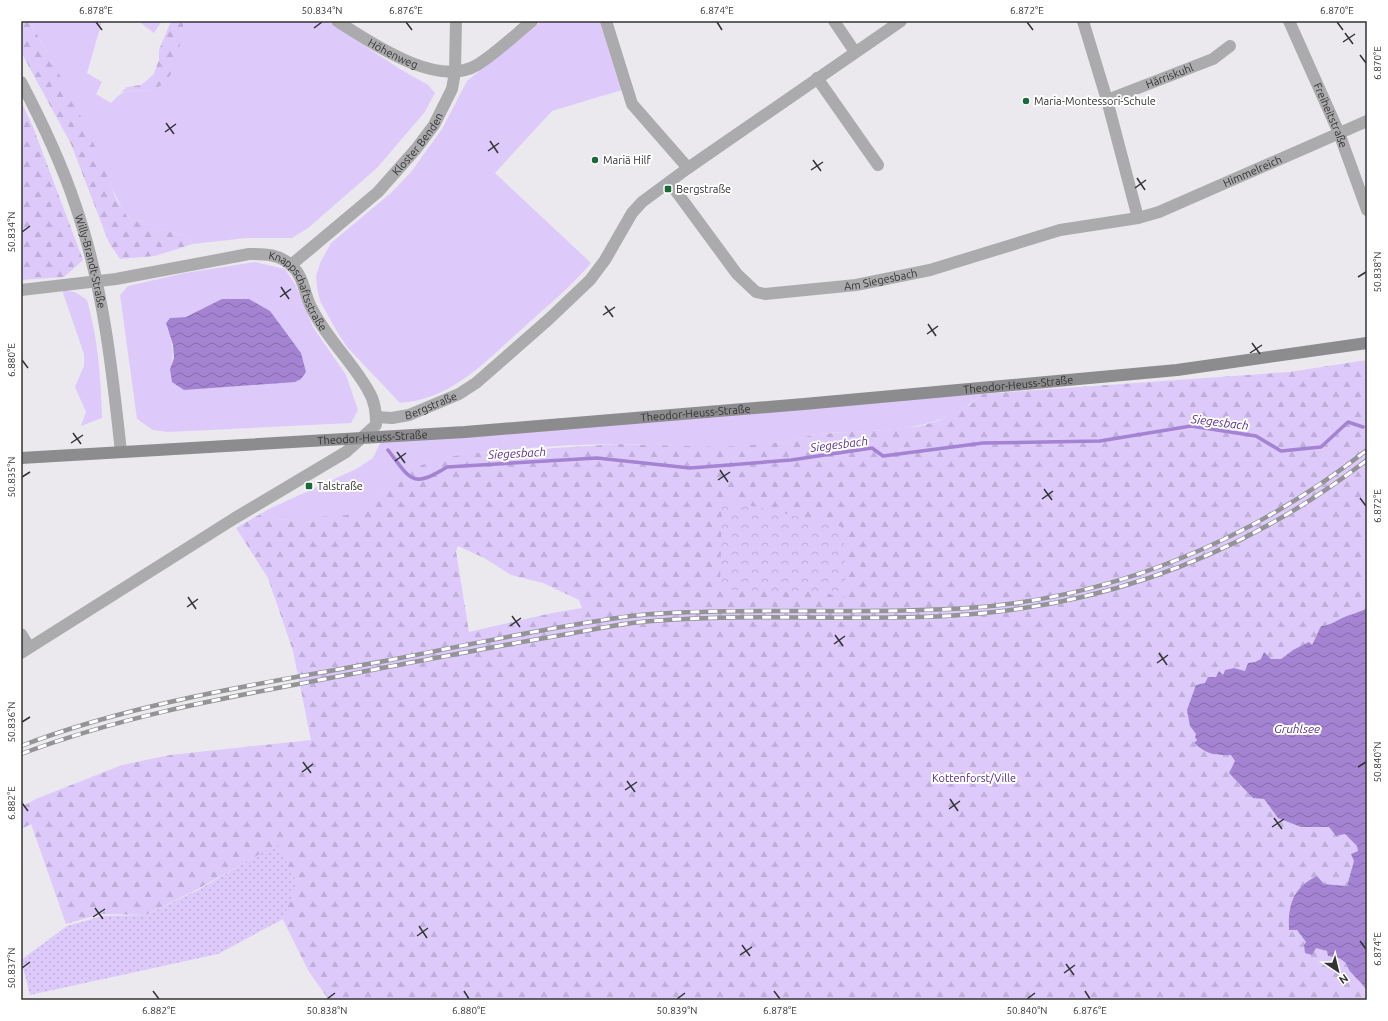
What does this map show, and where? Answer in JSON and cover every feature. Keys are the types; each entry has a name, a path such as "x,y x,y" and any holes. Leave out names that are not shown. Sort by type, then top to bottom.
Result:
{"main road":[{"name":"Theodor-Heuss-Straße","path":"21,458 465,432 972,389 1178,370 1367,343"}],"street":[{"name":"Höhenweg","path":"337,21 392,55 416,65 439,71 454,72"},
{"name":"Kloster Benden","path":"291,265 378,192 398,172 434,125 452,88 456,21"},
{"path":"454,72 476,66 532,21"},
{"path":"606,21 632,104 688,168"},
{"path":"834,21 855,52"},
{"name":"Bergstraße","path":"376,417 392,418 409,415 459,394 476,383 577,294 605,260 632,213 642,202 688,168 901,21"},
{"path":"1084,21 1107,100 1138,218"},
{"name":"Freiheitstraße","path":"1289,21 1339,133 1367,210"},
{"name":"Härriskuhl","path":"1107,100 1214,59 1230,46"},
{"path":"817,78 878,165"},
{"name":"Willy-Brandt-Straße","path":"21,82 48,134 75,204 96,280 114,382 121,452"},
{"name":"Himmelreich","path":"1138,218 1159,212 1367,121"},
{"name":"Am Siegesbach","path":"670,182 736,274 756,292 765,294 856,285 886,279 930,270 1060,230 1138,218"},
{"name":"Knappschaftsstraße","path":"21,290 96,280 116,279 249,254 266,254 277,256 291,265 300,277 310,306 321,326 368,390 374,402 376,417"},
{"path":"21,634 25,650 235,518 346,452 376,425 376,417"}],"green space":[{"path":"21,21 29,21 48,53 73,100 102,161 116,199 128,218 183,235 193,244 155,256 120,259 109,243 71,144 21,52"},
{"path":"29,21 102,21 87,73 102,82 96,94 111,103 122,93 155,89 163,83 170,75 178,54 184,21 327,21 400,69 428,85 435,93 424,113 377,168 308,228 292,238 246,238 193,244 183,235 128,218 123,211 48,53"},
{"path":"138,21 162,21 154,33"},
{"path":"171,21 184,21 176,62 167,80 160,86 151,90 128,91 120,93 127,87 141,85 153,75 159,60 159,50"},
{"path":"542,21 600,21 622,90 552,111 495,173 591,263 558,297 468,376 436,395 400,403 347,347 336,330 320,301 316,276 320,263 331,243 391,193 411,172 442,129 467,81"},
{"path":"21,101 33,127 83,260 64,277 21,280"},
{"path":"255,262 285,269 295,284 313,327 346,375 358,410 351,423 168,432 153,430 137,419 120,295 128,286 185,273","holes":["204,309 170,369 173,351 166,323 170,318 186,317"]},
{"path":"62,290 75,292 87,300 94,329 100,373 102,418 81,426 86,412 75,387 84,366 84,354"},
{"name":"Kottenforst/Ville","path":"1367,360 1367,608 1330,624 1321,626 1312,645 1293,650 1281,659 1261,659 1245,671 1234,668 1225,670 1190,726 1197,735 1195,737 1197,740 1195,743 1204,750 1211,754 1231,755 1278,818 1301,827 1329,827 1336,836 1345,834 1357,846 1358,851 1347,886 1324,884 1289,914 1289,930 1297,930 1310,944 1328,951 1328,956 1339,958 1346,963 1350,972 1361,982 1364,987 1367,1000 329,1000 309,972 282,918 277,845 194,891 146,915 101,914 66,924 31,824 21,829 21,807 38,798 122,765 170,755 311,740 293,651 268,578 236,528 269,509 275,520 346,515 358,512 394,481 412,469 439,458 475,453 619,444 721,447 785,442 816,434 886,430 920,426 938,421 971,404 982,394 1289,372","holes":["458,546 484,558 511,575 543,583 579,600 582,608 552,613 469,632 456,551"]},
{"path":"982,394 965,408 946,417 926,424 905,428 818,434 777,443 746,446 710,447 598,444 515,449 453,456 432,461 413,469 356,513 327,518 275,520 269,509 356,469 373,458 383,437"},
{"path":"722,499 843,527 847,597 838,598 826,592 720,590"},
{"path":"277,844 297,883 283,919 218,954 30,995 21,960 67,926 102,916 146,915 198,890"}],"water":[{"path":"222,299 249,299 270,311 301,353 306,372 301,379 295,382 184,390 172,382 170,369 174,358 173,345 166,323 170,318 186,317"},
{"name":"Gruhlsee","path":"1367,608 1367,992 1347,967 1346,963 1339,958 1328,956 1327,951 1316,948 1312,955 1305,953 1304,945 1306,942 1297,930 1289,930 1291,905 1297,892 1302,886 1317,876 1324,884 1347,886 1354,861 1351,854 1358,851 1357,846 1345,834 1336,836 1329,827 1301,827 1278,818 1264,799 1253,798 1229,773 1235,761 1231,755 1211,754 1194,743 1197,740 1195,737 1196,734 1190,726 1187,710 1196,685 1205,683 1208,677 1216,677 1219,671 1223,675 1225,670 1234,668 1245,671 1248,663 1261,659 1264,652 1271,659 1281,659 1293,650 1309,642 1312,645 1321,626 1330,624"}],"waterway":[{"name":"Siegesbach","path":"388,450 408,474 413,478 419,479 426,478 447,467 597,458 690,468 791,460 872,448 883,456 983,443 1100,441 1191,426 1256,436 1281,451 1321,447 1348,422 1363,427"}],"railway":[{"path":"21,746 66,730 111,717 203,695 534,632 616,618 691,612 889,611 968,608 1022,602 1076,592 1128,577 1179,559 1229,537 1277,511 1323,482 1367,450"},
{"path":"21,754 109,725 245,694 618,625 689,619 946,616 1004,611 1060,602 1115,588 1169,571 1221,549 1271,523 1320,494 1367,460"}],"place":[{"name":"Maria-Montessori-Schule","path":"1026,101"},
{"name":"Mariä Hilf","path":"595,160"},
{"name":"Bergstraße","path":"668,189"},
{"name":"Talstraße","path":"309,486"}]}
